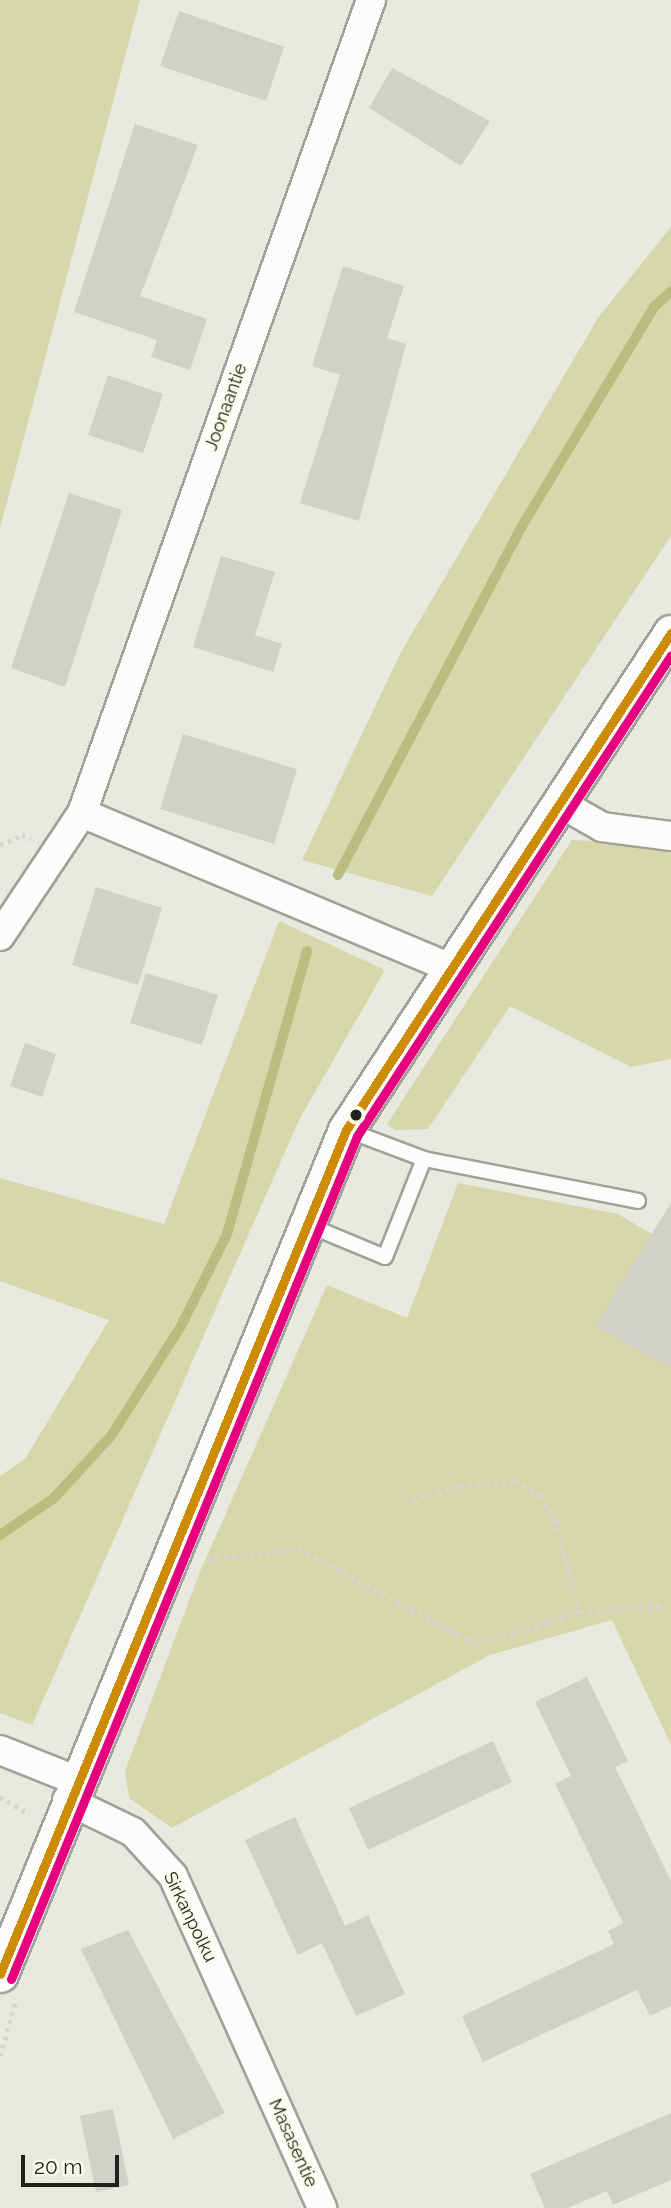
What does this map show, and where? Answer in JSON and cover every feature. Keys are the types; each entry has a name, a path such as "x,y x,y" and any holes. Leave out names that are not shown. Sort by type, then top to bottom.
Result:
{"street":[{"name":"Joonaantie","path":"0,936 82,813 371,0"},
{"path":"0,1974 71,1790 346,1129 671,633"},
{"path":"559,803 602,827 671,836"},
{"path":"82,813 450,968"},
{"name":"Sirkanpolku","path":"0,1750 71,1790 132,1832 158,1854 264,2078"},
{"name":"Masasentie","path":"264,2078 322,2208"}],"lane":[{"path":"346,1129 424,1159 638,1201"},
{"path":"306,1224 384,1257 424,1159"}],"path":[{"path":"405,1504 460,1486 515,1481 540,1495 555,1520 580,1611"},
{"path":"192,1558 258,1558 299,1549 470,1641 503,1637 580,1611 671,1605"}],"green space":[{"path":"0,0 140,0 0,528"},
{"path":"671,227 671,536 432,896 302,860 401,652 598,318"},
{"path":"572,840 671,846 671,1059 631,1067 510,1006 428,1129 395,1130 387,1124"},
{"path":"279,921 385,970 299,1120 32,1725 0,1713 0,1476 25,1459 109,1320 0,1281 0,1178 164,1224"},
{"path":"458,1183 618,1214 652,1234 671,1352 671,1745 612,1620 490,1655 172,1828 129,1798 125,1771 199,1574 327,1285 407,1318"}],"building":[{"path":"179,11 284,47 266,101 160,66"},
{"path":"392,68 490,121 461,166 369,108"},
{"path":"135,124 198,145 140,296 207,319 190,370 151,357 157,340 74,312"},
{"path":"343,266 404,286 387,338 406,344 359,521 300,503 340,375 312,366"},
{"path":"108,375 163,394 143,453 88,435"},
{"path":"69,493 122,510 65,687 11,668"},
{"path":"221,556 275,572 255,635 282,644 273,672 193,647"},
{"path":"183,734 297,769 274,844 160,809"},
{"path":"96,887 162,908 138,985 72,965"},
{"path":"146,973 218,995 202,1045 130,1023"},
{"path":"25,1043 56,1054 42,1097 10,1086"},
{"path":"671,1203 671,1369 596,1325"},
{"path":"587,1677 628,1761 615,1767 671,1881 671,2006 650,2016 637,1990 483,2062 462,2016 614,1944 608,1931 623,1923 555,1784 571,1776 535,1702"},
{"path":"493,1741 512,1782 368,1850 349,1808"},
{"path":"295,1817 345,1926 368,1915 405,1994 356,2016 322,1943 298,1955 245,1840"},
{"path":"128,1930 225,2113 173,2139 81,1949"},
{"path":"113,2109 129,2185 96,2192 80,2116"},
{"path":"671,2113 671,2180 613,2205 607,2191 568,2208 545,2208 530,2174"}],"waterway":[{"path":"338,875 522,526 654,307 671,291"},
{"path":"0,1535 54,1498 111,1436 181,1326 227,1234 307,951"}],"transit line":[{"path":"0,1974 346,1130 671,633"},
{"path":"11,1979 357,1136 671,655"}]}
